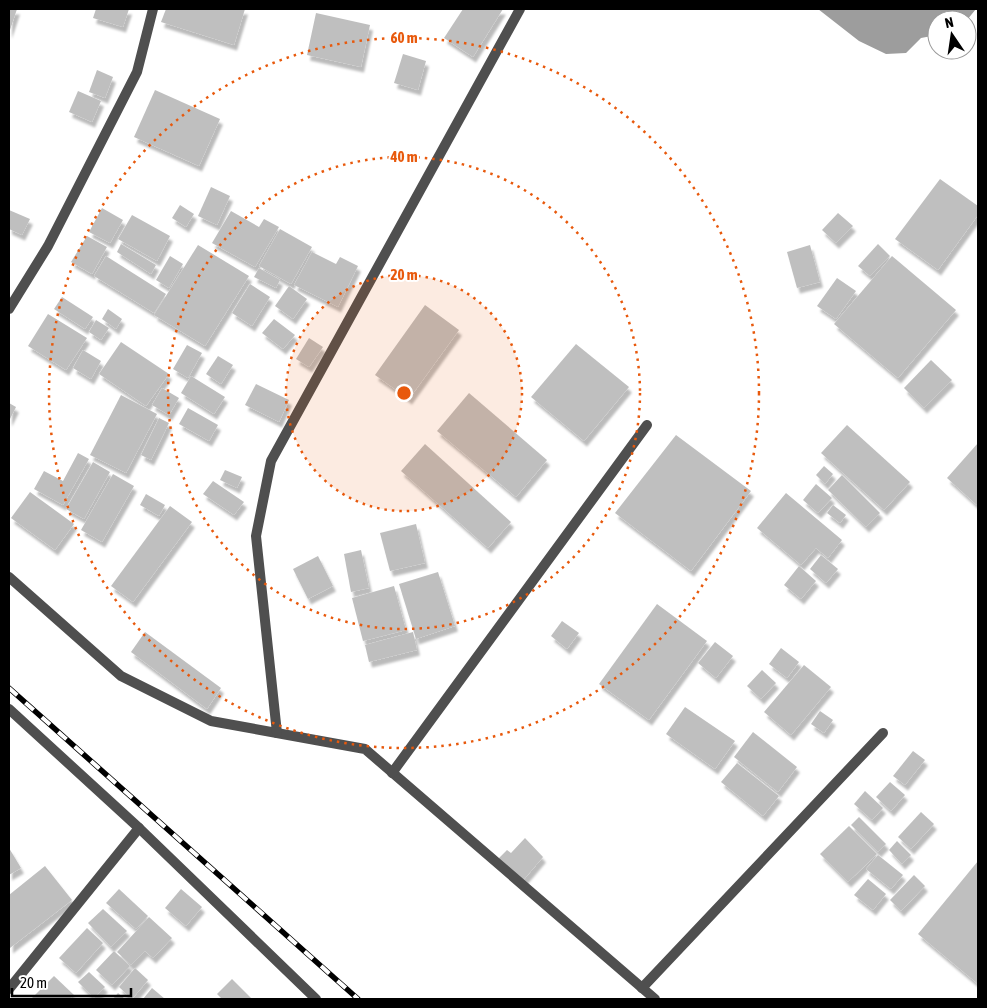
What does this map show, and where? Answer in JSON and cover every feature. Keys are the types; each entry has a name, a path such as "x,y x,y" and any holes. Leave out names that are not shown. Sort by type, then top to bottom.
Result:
{"street":[{"path":"9,309 48,246 137,72 153,9"},
{"path":"278,733 256,536 271,461 520,9"},
{"path":"392,772 647,425"},
{"path":"9,577 121,676 211,721 365,749 655,999"},
{"path":"9,709 139,828 316,999"},
{"path":"642,988 883,732"},
{"path":"9,989 139,828"}],"shaded area":[{"path":"818,9 976,9 927,10 927,37 921,38 906,53 886,54 859,41"}],"building":[{"path":"9,9 17,9 9,33"},
{"path":"96,9 129,9 123,27 93,18"},
{"path":"166,9 245,9 234,45 161,22"},
{"path":"463,9 503,9 473,57 444,38"},
{"path":"316,13 370,25 361,67 307,55"},
{"path":"403,54 426,61 418,90 394,83"},
{"path":"97,70 113,77 105,98 89,92"},
{"path":"155,90 220,119 199,166 134,137"},
{"path":"78,91 101,101 92,122 69,112"},
{"path":"940,179 978,206 978,215 938,270 895,239"},
{"path":"211,187 230,196 217,225 198,216"},
{"path":"180,205 194,214 186,227 172,218"},
{"path":"102,208 123,220 110,243 89,232"},
{"path":"9,210 30,219 22,235 9,229"},
{"path":"231,211 259,227 264,219 279,227 255,267 212,243"},
{"path":"838,213 853,226 836,243 822,230"},
{"path":"132,215 170,236 157,261 118,239"},
{"path":"280,229 312,247 291,284 259,266"},
{"path":"87,236 107,247 92,274 71,262"},
{"path":"121,244 156,265 151,274 117,252"},
{"path":"878,244 890,256 870,276 858,266"},
{"path":"198,245 249,276 205,346 154,315"},
{"path":"810,245 820,282 797,288 787,252"},
{"path":"312,252 336,264 340,257 358,266 338,307 294,285"},
{"path":"106,256 166,294 154,313 94,276"},
{"path":"170,256 183,264 169,288 156,280"},
{"path":"892,256 956,310 898,378 834,324"},
{"path":"259,268 280,280 276,288 254,277"},
{"path":"837,278 856,291 836,319 817,306"},
{"path":"250,284 270,297 252,326 232,313"},
{"path":"289,286 307,299 293,319 275,306"},
{"path":"62,297 93,317 85,329 54,309"},
{"path":"425,305 459,330 409,399 375,375"},
{"path":"108,309 122,319 116,329 102,319"},
{"path":"48,314 87,338 66,370 28,346"},
{"path":"274,319 295,335 283,349 262,333"},
{"path":"96,320 109,328 101,340 89,332"},
{"path":"309,338 323,347 309,367 296,359"},
{"path":"121,342 169,374 146,406 99,374"},
{"path":"576,344 629,387 584,441 531,397"},
{"path":"187,345 202,353 188,378 173,369"},
{"path":"83,350 101,361 91,379 73,368"},
{"path":"218,356 233,365 221,384 206,374"},
{"path":"931,360 952,380 924,408 904,388"},
{"path":"191,376 225,397 214,414 181,393"},
{"path":"256,384 289,400 279,422 245,405"},
{"path":"162,388 179,398 169,415 152,405"},
{"path":"469,393 547,460 516,497 437,431"},
{"path":"121,395 157,414 126,473 90,455"},
{"path":"9,403 16,407 9,421"},
{"path":"188,408 218,425 209,441 179,424"},
{"path":"159,418 169,423 151,460 141,455"},
{"path":"847,425 910,482 884,510 821,453"},
{"path":"676,435 751,491 691,571 615,513"},
{"path":"978,443 978,506 947,478"},
{"path":"425,444 511,522 488,548 401,471"},
{"path":"78,453 89,459 63,505 34,489 44,471 63,481"},
{"path":"93,462 110,472 84,519 66,509"},
{"path":"824,466 833,474 825,484 816,475"},
{"path":"225,470 242,477 237,488 220,480"},
{"path":"113,474 134,486 102,542 81,530"},
{"path":"842,475 880,513 866,527 828,490"},
{"path":"213,481 244,502 234,515 203,494"},
{"path":"816,484 832,498 818,513 803,500"},
{"path":"30,492 74,524 55,550 11,518"},
{"path":"786,493 842,540 828,558 816,548 801,565 757,528"},
{"path":"146,494 165,505 159,516 140,505"},
{"path":"833,505 846,515 840,523 827,513"},
{"path":"170,506 192,522 133,602 111,586"},
{"path":"416,524 425,563 390,571 380,533"},
{"path":"361,550 369,588 351,592 344,554"},
{"path":"821,555 838,569 826,583 810,569"},
{"path":"318,556 333,586 308,599 293,569"},
{"path":"799,566 816,581 801,599 784,585"},
{"path":"438,572 455,626 416,639 399,584"},
{"path":"394,586 406,630 363,641 352,598"},
{"path":"657,604 707,641 649,720 599,684"},
{"path":"562,621 579,633 567,649 551,636"},
{"path":"145,632 221,688 207,709 131,652"},
{"path":"413,632 417,650 369,662 365,645"},
{"path":"715,642 733,656 716,678 698,663"},
{"path":"781,648 799,662 787,678 769,664"},
{"path":"804,665 831,687 791,735 764,712"},
{"path":"762,670 776,683 761,699 747,686"},
{"path":"685,707 735,741 715,769 666,734"},
{"path":"820,711 833,720 824,733 811,724"},
{"path":"753,732 797,767 778,792 734,757"},
{"path":"913,751 925,760 905,785 893,776"},
{"path":"737,763 779,796 763,816 721,782"},
{"path":"890,782 905,795 891,811 876,797"},
{"path":"865,791 883,808 872,820 854,804"},
{"path":"921,812 934,824 911,849 898,837"},
{"path":"859,817 886,844 878,852 851,825"},
{"path":"849,826 877,854 848,882 820,854"},
{"path":"525,838 543,857 520,884 496,861 507,850 511,853"},
{"path":"897,841 911,855 902,864 889,850"},
{"path":"9,848 21,868 9,875"},
{"path":"878,855 903,875 891,889 866,869"},
{"path":"978,861 978,984 918,934"},
{"path":"45,866 72,900 10,948 9,895"},
{"path":"914,875 925,886 901,911 890,900"},
{"path":"868,879 886,894 873,910 854,895"},
{"path":"119,889 148,916 136,929 106,903"},
{"path":"181,889 202,907 186,926 165,908"},
{"path":"103,909 127,931 111,947 88,923"},
{"path":"149,917 172,938 153,958 145,951 131,965 117,952"},
{"path":"87,928 103,943 76,973 59,958"},
{"path":"114,951 130,966 112,985 96,970"},
{"path":"135,968 148,980 132,999 119,987"},
{"path":"89,972 105,987 94,998 78,982"},
{"path":"54,976 74,995 69,999 31,999"},
{"path":"232,979 252,999 222,999 217,994"},
{"path":"152,988 165,999 143,999"},
{"path":"118,993 125,999 113,999"}],"railway":[{"path":"9,688 358,999"}]}
